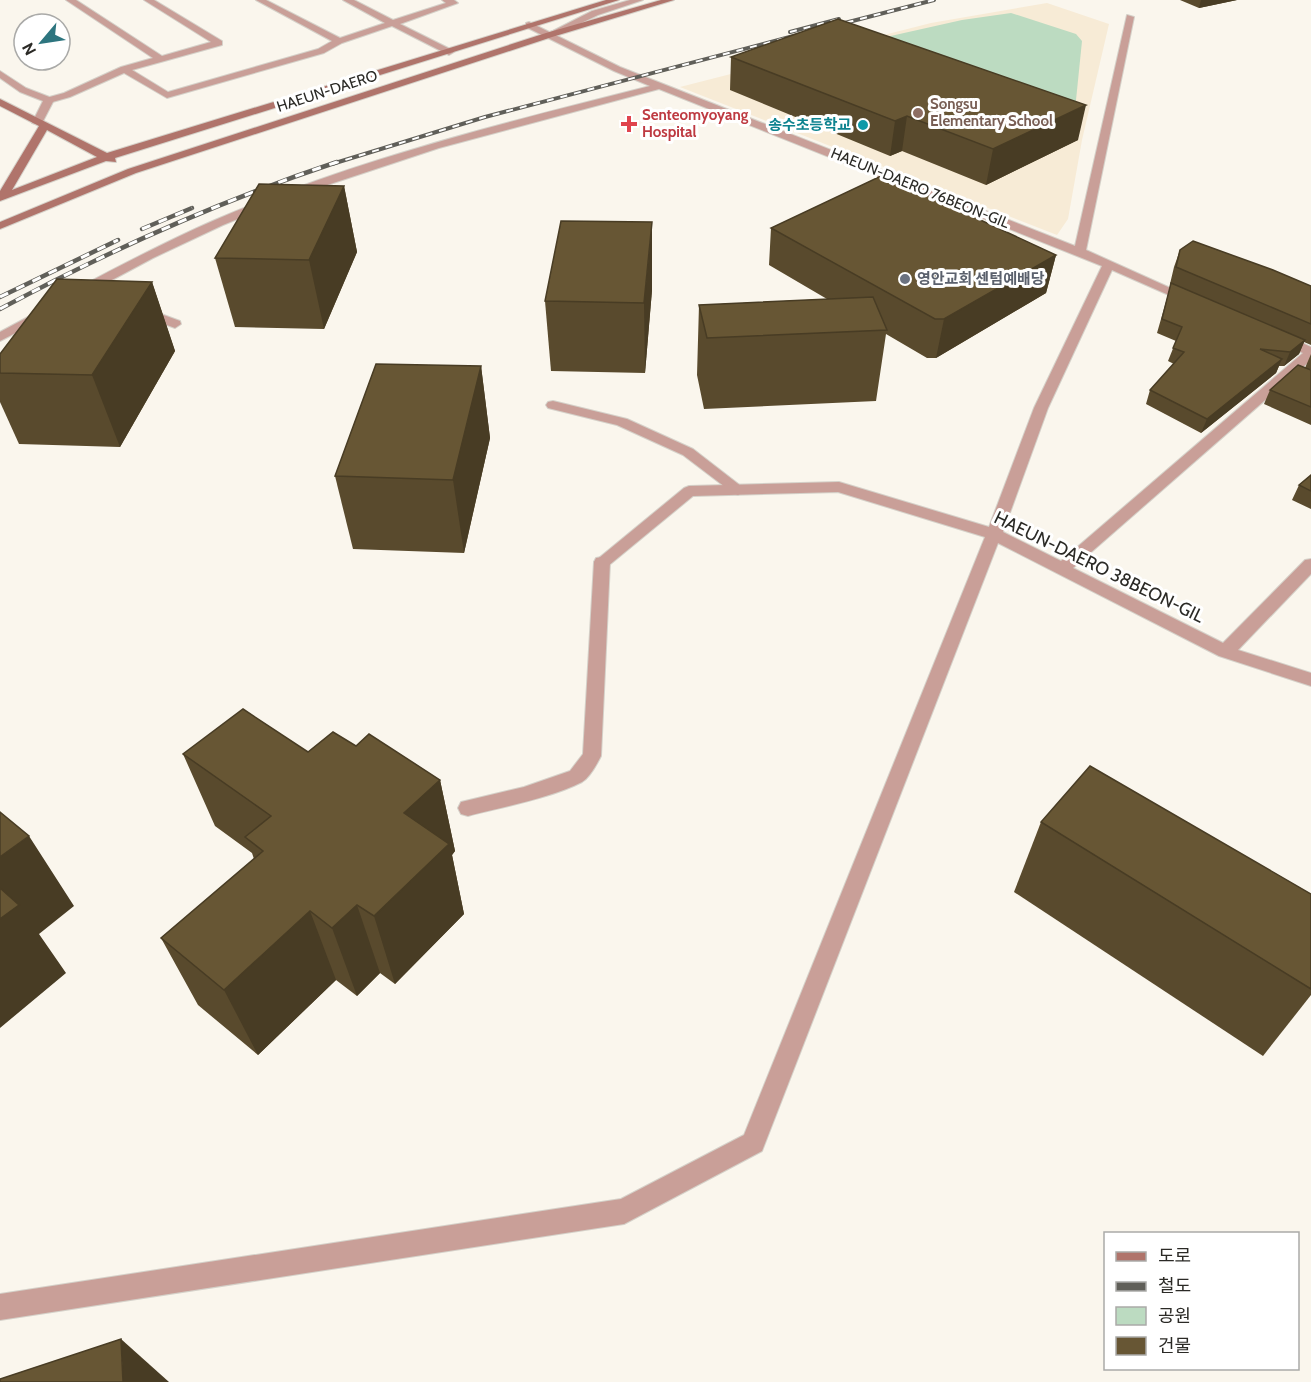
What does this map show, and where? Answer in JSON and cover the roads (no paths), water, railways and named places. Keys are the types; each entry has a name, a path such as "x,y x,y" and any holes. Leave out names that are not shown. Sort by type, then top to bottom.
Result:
{"main road":[{"name":"HAEUN-DAERO","path":"0,198 106,158 615,0"},
{"name":"HAEUN-DAERO","path":"0,226 132,171 549,35 670,0"},
{"path":"0,102 132,171"},
{"path":"0,198 41,125"}],"street":[{"path":"70,0 161,58"},
{"path":"0,73 23,90 49,100 67,95 124,69 219,43 148,0"},
{"path":"260,0 339,41"},
{"path":"347,0 449,52"},
{"path":"124,69 167,95 321,51 339,41 454,3 447,0"},
{"path":"549,35 595,13 639,0"},
{"path":"1080,252 1130,17"},
{"name":"HAEUN-DAERO 76BEON-GIL","path":"529,25 617,69 1080,252 1205,306"},
{"path":"0,337 138,258 222,220 321,181 478,131 660,86"},
{"path":"41,125 49,100"},
{"path":"0,1307 624,1211 753,1143 994,534 1041,408 1109,265"},
{"path":"84,289 104,297"},
{"path":"124,305 175,324"},
{"path":"1062,569 1311,352 1268,334"},
{"path":"553,405 622,422 688,452 738,490"},
{"name":"HAEUN-DAERO 38BEON-GIL","path":"468,808 525,794 577,776 592,756 602,562 689,491 839,488 994,534 1225,652 1311,680"},
{"path":"1225,652 1311,564"}],"railway":[{"path":"833,26 934,0"},
{"path":"790,32 839,19"},
{"path":"332,164 485,117 801,34"},
{"path":"0,309 165,228 250,193 337,162"},
{"path":"142,229 192,208"},
{"path":"0,297 118,240"}],"place":[{"name":"Songsu Elementary School","path":"918,113"},
{"name":"Senteomyoyang Hospital","path":"629,124"},
{"name":"송수초등학교","path":"863,125"},
{"name":"영안교회 센텀예배당","path":"905,279"}]}
